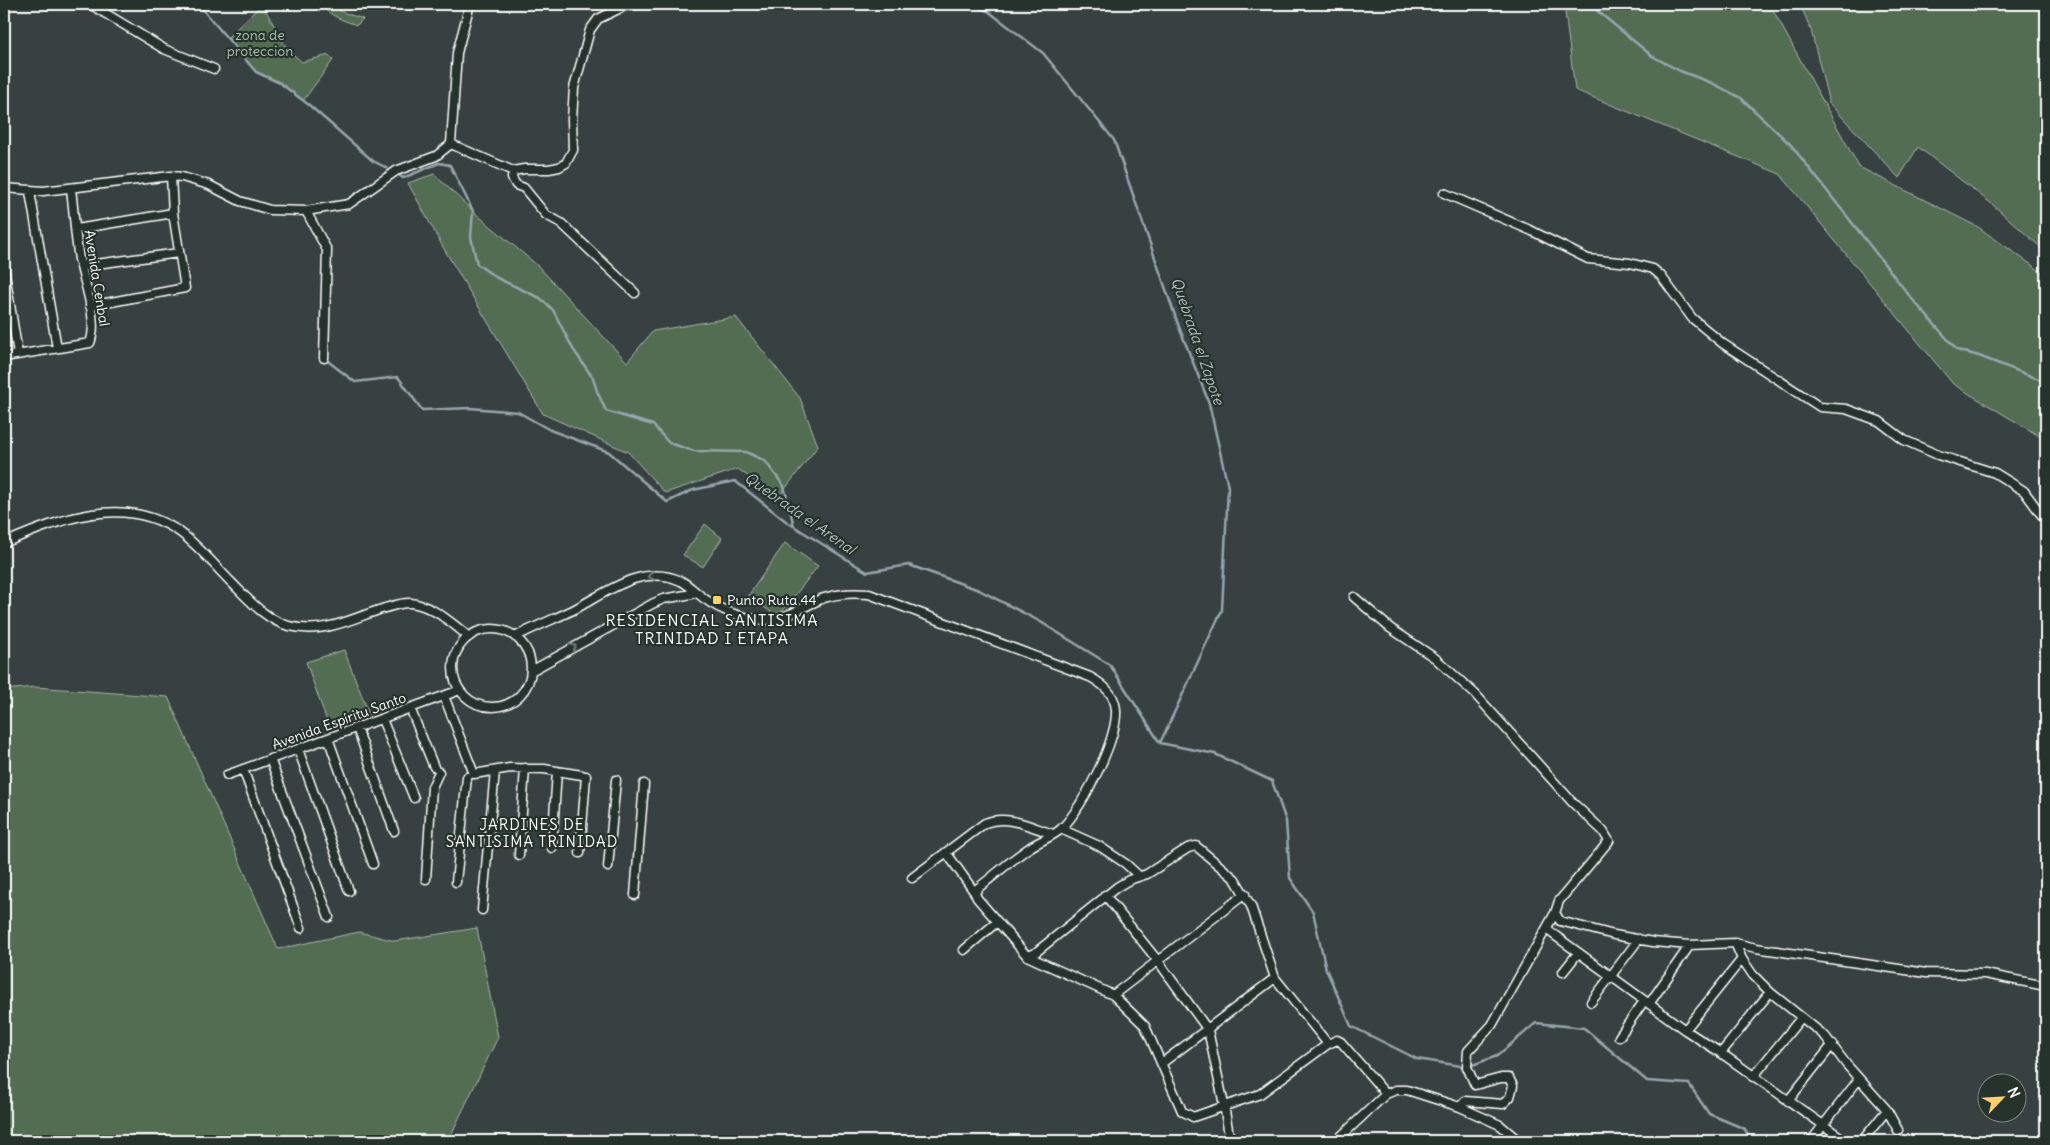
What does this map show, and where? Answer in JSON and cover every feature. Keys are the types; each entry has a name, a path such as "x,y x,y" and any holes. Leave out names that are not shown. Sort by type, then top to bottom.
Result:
{"street":[{"path":"90,4 164,49 214,69"},
{"path":"4,188 30,192 71,189 170,176 182,177 210,186 240,201 270,210 306,211 349,204 396,171 436,156 451,144 457,53 470,4"},
{"path":"451,144 513,171 549,169 563,165 569,160 573,150 574,88 590,30 598,19 629,4"},
{"path":"513,171 512,178 516,185 524,188 546,214 561,223 635,293"},
{"path":"90,306 184,288 173,213 170,176"},
{"name":"Avenida Cenbal","path":"4,357 90,343 93,335 90,306 81,266 71,189"},
{"path":"30,192 57,348"},
{"path":"1444,193 1532,231 1588,259 1630,263 1653,269 1661,276 1692,318 1714,337 1820,406 1846,409 1879,421 1904,440 1938,455 1995,473 2024,491 2046,521"},
{"path":"306,211 327,250 324,358"},
{"path":"77,229 173,213"},
{"path":"81,266 179,253"},
{"path":"4,267 18,354"},
{"path":"4,543 34,530 90,512 106,511 145,516 180,533 267,617 289,626 325,628 409,602 426,607 444,617 469,637"},
{"path":"514,637 633,579 665,574 687,584 694,591 728,612 764,620 790,615 824,598 849,592 869,594 1090,677 1103,684 1115,704 1116,724 1092,785 1080,806 1061,829 1029,848 975,892"},
{"path":"530,671 652,604 663,599 692,594 694,591"},
{"path":"1354,597 1390,628 1435,658 1475,694 1573,803 1603,830 1609,841 1559,901 1555,913 1492,1025 1468,1050 1466,1067 1475,1085 1501,1078 1509,1078 1512,1086 1510,1097 1503,1104 1465,1101 1460,1107"},
{"path":"485,630 496,630 514,637 524,646 529,658 530,671 526,687 520,695 503,706 485,707 470,701 460,690 453,668 455,656 460,645 469,637 485,630"},
{"name":"Avenida Espíritu Santo","path":"227,775 460,690"},
{"path":"444,696 474,774 510,768 525,768 584,775 580,853"},
{"path":"410,708 436,770 432,787 426,879"},
{"path":"382,719 414,798"},
{"path":"357,728 394,831"},
{"path":"328,738 373,864"},
{"path":"298,750 349,891"},
{"path":"270,759 329,917"},
{"path":"519,855 525,768"},
{"path":"243,769 301,928"},
{"path":"482,910 494,771"},
{"path":"552,848 557,771"},
{"path":"456,882 467,778"},
{"path":"608,867 616,780"},
{"path":"635,894 644,784"},
{"path":"912,878 985,823 993,820 1002,818 1053,834"},
{"path":"1061,829 1099,846 1126,864 1139,876"},
{"path":"1033,956 1117,887 1147,874 1188,848 1196,846 1235,879 1251,906 1276,978 1328,1044"},
{"path":"946,852 975,892 977,898 997,922 1033,956 1113,995 1145,1026 1182,1111 1187,1116 1193,1117 1260,1094 1328,1044 1337,1040 1341,1042 1386,1094"},
{"path":"1115,907 1117,887"},
{"path":"1113,995 1245,894"},
{"path":"1106,895 1158,961 1208,1030 1230,1141"},
{"path":"1555,913 1560,921 1614,935 1639,939 1690,945 1735,943 1756,948 1926,973 1985,974 2046,986"},
{"path":"964,950 997,922"},
{"path":"1546,929 1685,1030 1846,1141"},
{"path":"1591,1002 1639,939"},
{"path":"1735,943 1742,959 1753,975 1801,1018 1819,1030 1887,1110 1898,1130"},
{"path":"1619,1037 1690,945"},
{"path":"1563,972 1578,953"},
{"path":"1685,1030 1742,959"},
{"path":"1162,1063 1276,978"},
{"path":"1721,1053 1770,992"},
{"path":"1753,1077 1801,1018"},
{"path":"1788,1101 1832,1044"},
{"path":"1811,1141 1859,1079"},
{"path":"1336,1141 1386,1094 1396,1090 1406,1090 1460,1107 1500,1125 1519,1141"},
{"path":"1862,1141 1887,1110"}],"green space":[{"name":"zona de proteccion","path":"262,4 288,50 302,62 329,55 333,60 303,101 280,83 255,71 228,37"},
{"name":"zona de proteccion","path":"319,4 329,4 342,12 363,19 357,25 351,23 332,15"},
{"path":"1564,4 1772,4 1773,10 1859,167 1978,227 2046,275 2046,440 1953,384 1780,174 1575,90"},
{"path":"1800,4 2046,4 2046,252 1992,204 1918,147 1899,178 1829,103 1811,30"},
{"path":"434,174 475,213 538,266 627,362 653,331 736,317 800,398 818,446 778,498 738,469 665,493 628,452 543,414 444,249 408,183"},
{"path":"705,524 722,538 703,567 683,555"},
{"path":"785,543 818,566 778,617 748,596"},
{"path":"344,650 369,714 329,727 306,662"},
{"path":"35,687 168,697 278,949 359,932 395,941 477,928 498,1037 448,1141 4,1141 4,690"}],"waterway":[{"path":"198,4 256,72 280,83 309,105 373,161 387,168"},
{"name":"Quebrada el Zapote","path":"970,4 988,11 1043,53 1114,140 1179,327 1209,403 1228,487 1222,610 1160,743"},
{"path":"1589,4 1652,56 1680,71 1712,83 1741,98 1791,145 1912,299 1957,350 1979,356 2046,382"},
{"path":"400,176 403,178 439,163 450,165 473,211 471,237 477,264 497,278 540,298 553,310 573,349 593,378 606,411 653,425 669,443 694,451 746,452 765,461 784,486 794,526"},
{"name":"Quebrada el Arenal","path":"325,359 355,382 398,377 422,410 470,408 518,412 550,430 609,452 667,502 693,490 735,481 787,522 867,572 909,565 979,590 1039,621 1110,665 1160,743"},
{"path":"1160,743 1215,754 1272,781 1286,821 1290,878 1313,912 1326,969 1351,1026 1417,1059 1467,1067 1497,1056 1536,1023 1584,1028 1647,1081 1689,1084 1709,1114 1745,1129 1750,1141"}],"place":[{"name":"Punto Ruta 44","path":"717,600"}],"district":[{"name":"RESIDENCIAL SANTISIMA TRINIDAD I ETAPA","path":"712,629"},
{"name":"JARDINES DE SANTISIMA TRINIDAD","path":"532,832"}]}
